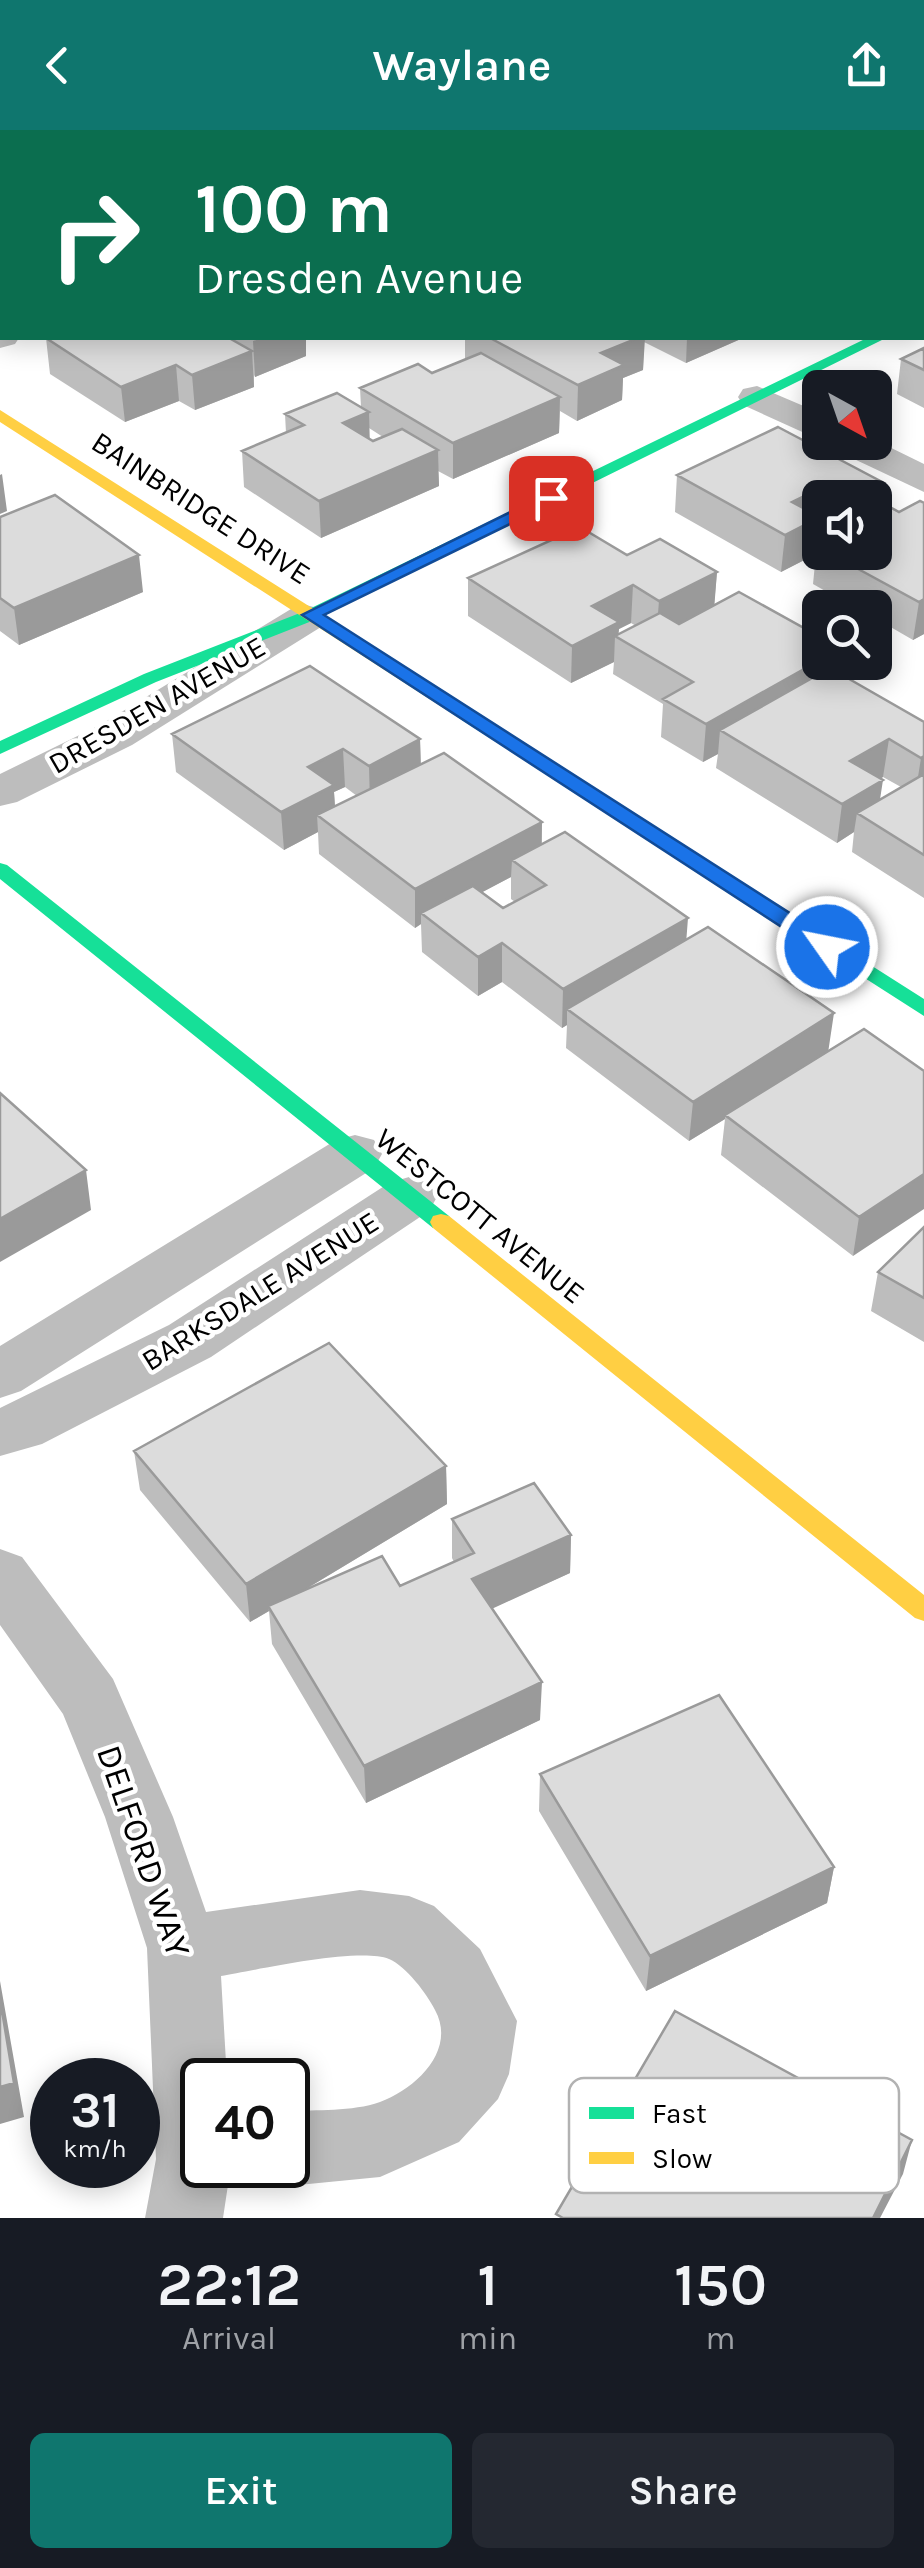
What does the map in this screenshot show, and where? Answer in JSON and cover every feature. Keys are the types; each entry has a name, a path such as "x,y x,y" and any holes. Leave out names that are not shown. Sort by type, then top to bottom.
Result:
{"street":[{"name":"DRESDEN AVENUE","path":"0,748 150,678 311,615 874,340"},
{"path":"757,397 802,419"},
{"name":"BAINBRIDGE DRIVE","path":"0,415 924,1009"},
{"path":"885,460 924,480"},
{"name":"DRESDEN AVENUE","path":"0,792 116,735 311,615"},
{"name":"WESTCOTT AVENUE","path":"0,869 924,1610"},
{"path":"0,1375 355,1154"},
{"name":"BARKSDALE AVENUE","path":"0,1432 22,1426 190,1340 409,1197"},
{"name":"DELFORD WAY","path":"0,1574 90,1699 138,1817 184,1948 188,2058"},
{"path":"184,1948 360,1922 409,1929 454,1973 480,2021 472,2074 432,2116 380,2140 310,2147"}],"building":[{"path":"49,340 233,340 252,351 192,375 176,365 121,387"},
{"path":"494,340 633,340 601,353 624,365 578,385"},
{"path":"924,348 924,370 901,359"},
{"path":"481,353 560,397 453,443 360,388 418,364 432,373"},
{"path":"337,393 369,412 343,423 373,441 402,429 438,450 319,501 242,451 304,425 285,414"},
{"path":"778,427 802,440 802,460 840,460 878,480 802,480 802,497 792,502 802,507 802,526 785,535 677,475"},
{"path":"55,495 139,555 14,608 0,598 0,517"},
{"path":"920,501 924,503 924,599 919,602 860,570 892,570 892,508 899,512"},
{"path":"580,527 627,555 660,539 717,572 659,601 633,585 592,606 619,622 572,646 468,578"},
{"path":"739,592 802,627 802,670 706,724 663,699 693,682 615,636 660,613 679,624"},
{"path":"310,666 420,739 369,766 343,749 308,767 334,785 281,812 172,734"},
{"path":"809,680 851,680 924,722 924,756 921,758 889,739 850,761 883,780 842,804 720,730"},
{"path":"444,753 542,822 415,889 317,815"},
{"path":"924,774 924,855 857,813"},
{"path":"565,832 688,918 563,989 502,943 478,957 421,913 473,886 503,908 546,885 512,860"},
{"path":"708,927 834,1013 693,1102 567,1009"},
{"path":"864,1029 924,1071 924,1174 859,1217 725,1115"},
{"path":"0,1093 86,1170 0,1219"},
{"path":"924,1227 924,1298 878,1272"},
{"path":"329,1343 446,1466 246,1584 134,1451"},
{"path":"534,1483 571,1535 472,1579 542,1682 364,1766 268,1606 382,1556 400,1586 474,1553 452,1519"},
{"path":"719,1695 834,1867 650,1956 540,1774"},
{"path":"0,1999 14,2083 0,2087"},
{"path":"675,2011 798,2078 636,2078"},
{"path":"899,2133 912,2140 899,2166"},
{"path":"569,2192 886,2193 873,2218 563,2218 556,2214"}],"traffic: fast":[{"path":"0,748 150,678 311,615 874,340"},
{"path":"469,716 924,1009"},
{"path":"0,869 441,1222"}],"traffic: slow":[{"path":"0,415 469,716"},
{"path":"441,1222 924,1610"}],"route":[{"path":"551,498 311,615 827,947"}]}
